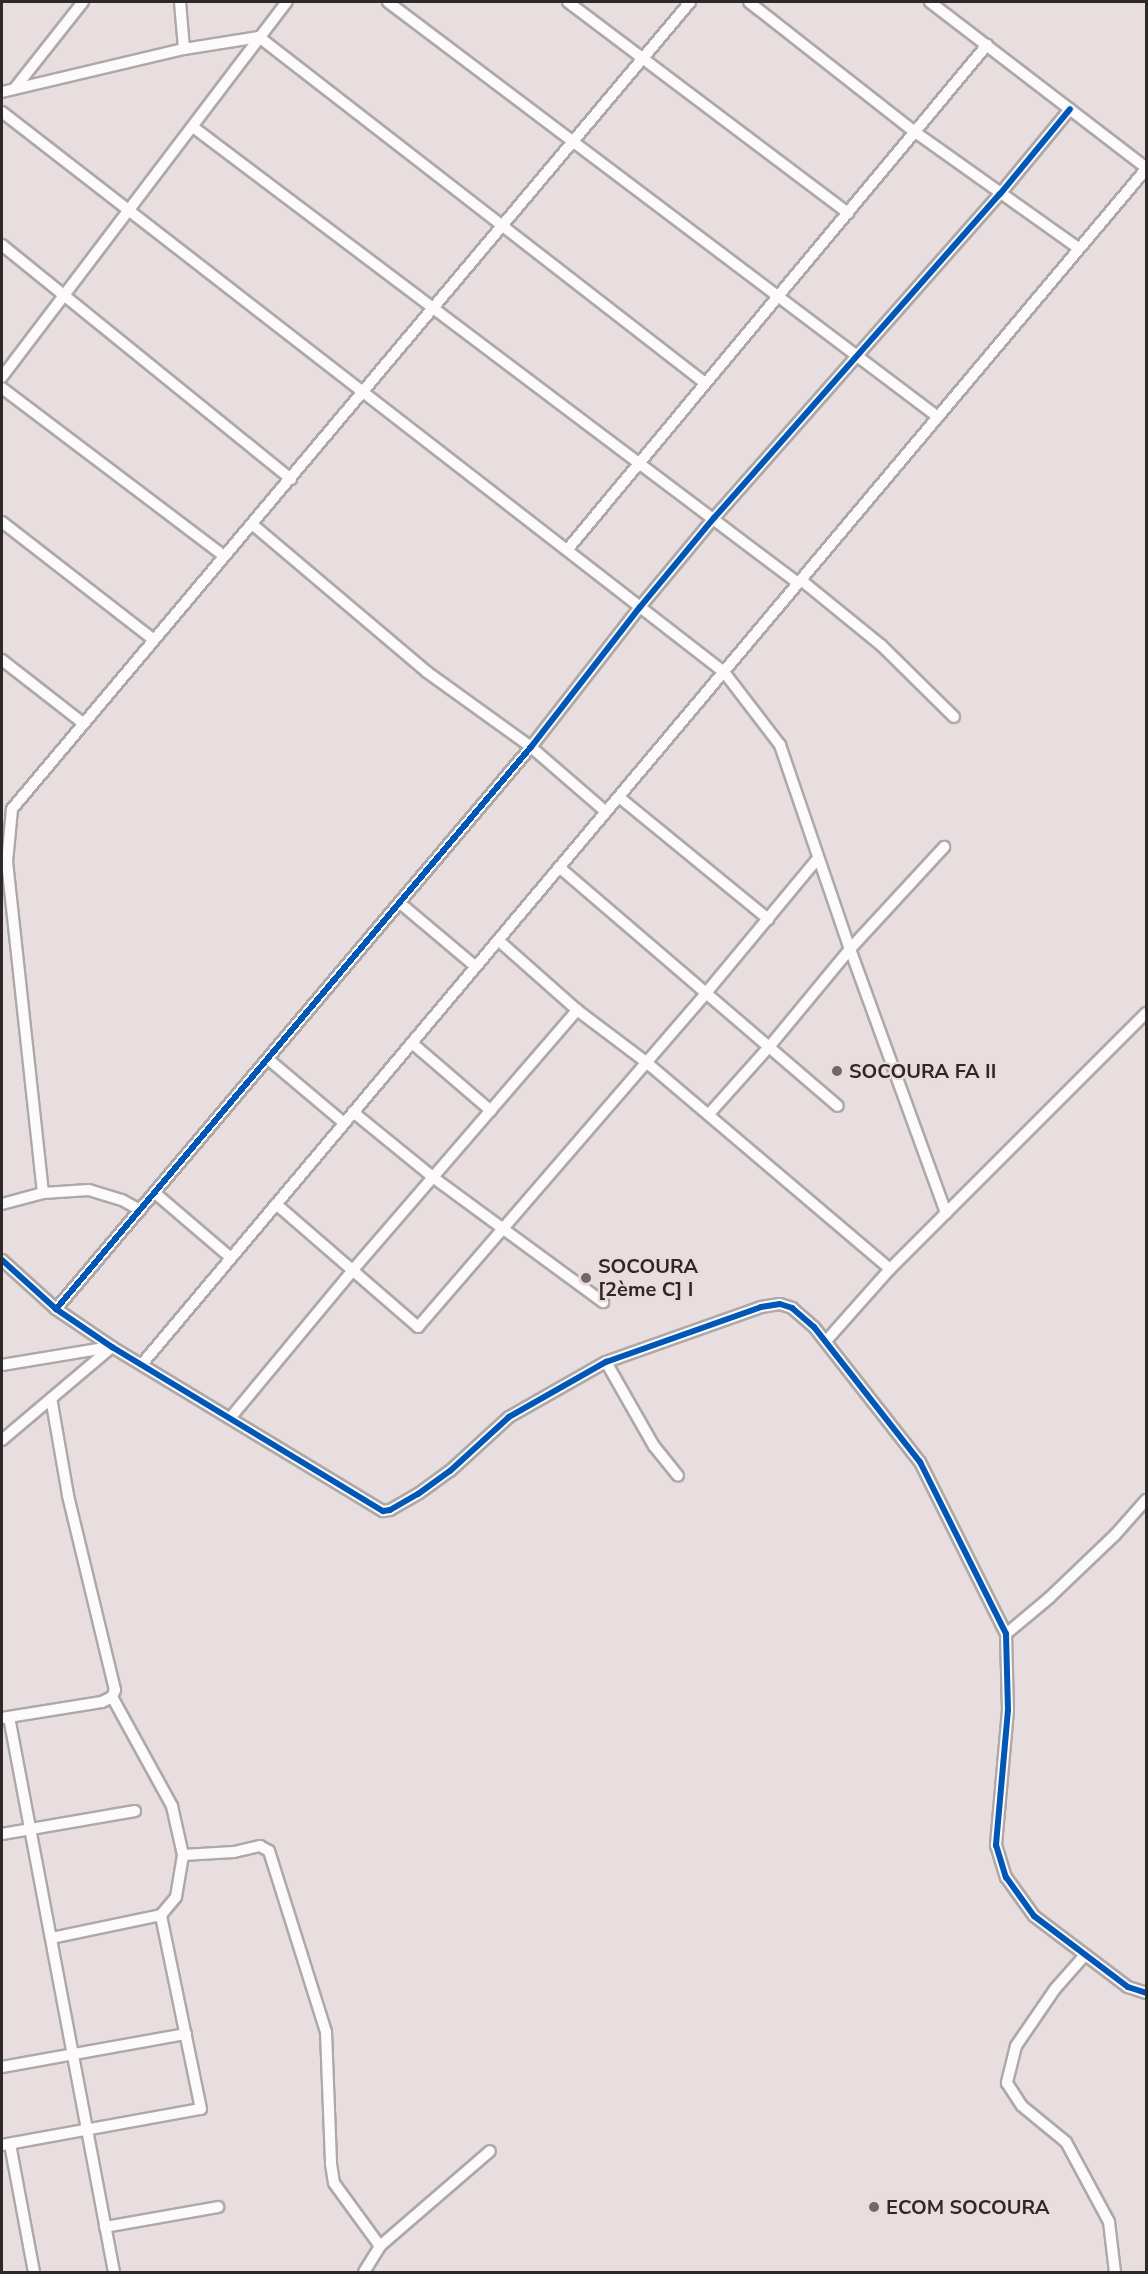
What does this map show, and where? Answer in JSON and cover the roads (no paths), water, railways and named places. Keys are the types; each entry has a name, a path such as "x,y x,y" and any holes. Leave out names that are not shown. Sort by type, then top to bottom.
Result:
{"street":[{"path":"15,88 82,2"},
{"path":"180,2 184,49"},
{"path":"2,377 286,2"},
{"path":"388,2 938,417"},
{"path":"568,2 848,213"},
{"path":"43,1192 4,866 12,809 690,2"},
{"path":"749,2 915,132 1078,248"},
{"path":"142,1364 1146,169 930,2"},
{"path":"2,93 15,88 184,49 259,37 705,383"},
{"path":"567,550 987,45"},
{"path":"56,1310 531,747 640,607 714,518 1000,194 1070,109"},
{"path":"2,112 724,672 780,745 850,949 946,1213"},
{"path":"193,127 800,582 882,646 954,717"},
{"path":"2,245 291,479"},
{"path":"2,388 224,556"},
{"path":"2,522 154,640"},
{"path":"252,524 426,672 531,747 606,812"},
{"path":"2,660 83,723"},
{"path":"619,797 768,919"},
{"path":"2,801 12,809"},
{"path":"709,1114 769,1047 850,949 944,847"},
{"path":"276,1204 418,1328 819,858"},
{"path":"559,867 838,1106"},
{"path":"400,903 476,967"},
{"path":"498,940 577,1010 646,1062 709,1114 890,1269"},
{"path":"231,1418 352,1271 577,1010"},
{"path":"826,1341 890,1269 1146,1013"},
{"path":"412,1043 491,1111"},
{"path":"268,1059 344,1123"},
{"path":"353,1112 501,1230 564,1271 603,1302"},
{"path":"2,1204 43,1192 89,1190 122,1200 140,1210"},
{"path":"154,1193 231,1258"},
{"path":"2,1260 56,1310 112,1347 377,1509 390,1510 450,1471 508,1417 606,1362 761,1307 780,1304 806,1318 927,1473 1006,1634 1008,1710 996,1845 1006,1877 1034,1916 1128,1987 1146,1993"},
{"path":"2,1365 112,1347"},
{"path":"2,1440 112,1347"},
{"path":"606,1362 654,1446 678,1476"},
{"path":"51,1398 68,1495 115,1690 112,1697 102,1702 5,1718 30,1829 114,2272"},
{"path":"1006,1634 1057,1590 1146,1500"},
{"path":"51,1938 161,1915 176,1897 183,1855 172,1806 112,1697"},
{"path":"2,1834 135,1811"},
{"path":"183,1855 234,1852 260,1846 269,1851 326,2032 331,2164 334,2183 380,2246"},
{"path":"34,2272 6,2145 201,2109 161,1915"},
{"path":"1085,1955 1055,1989 1016,2046 1007,2083 1022,2106 1066,2142 1109,2222 1114,2272"},
{"path":"2,2067 186,2034"},
{"path":"364,2272 380,2246 490,2151"},
{"path":"105,2227 218,2207"}],"place":[{"name":"SOCOURA FA II","path":"837,1071"},
{"name":"SOCOURA [2ème C] I","path":"586,1278"},
{"name":"ECOM SOCOURA","path":"874,2207"}]}
